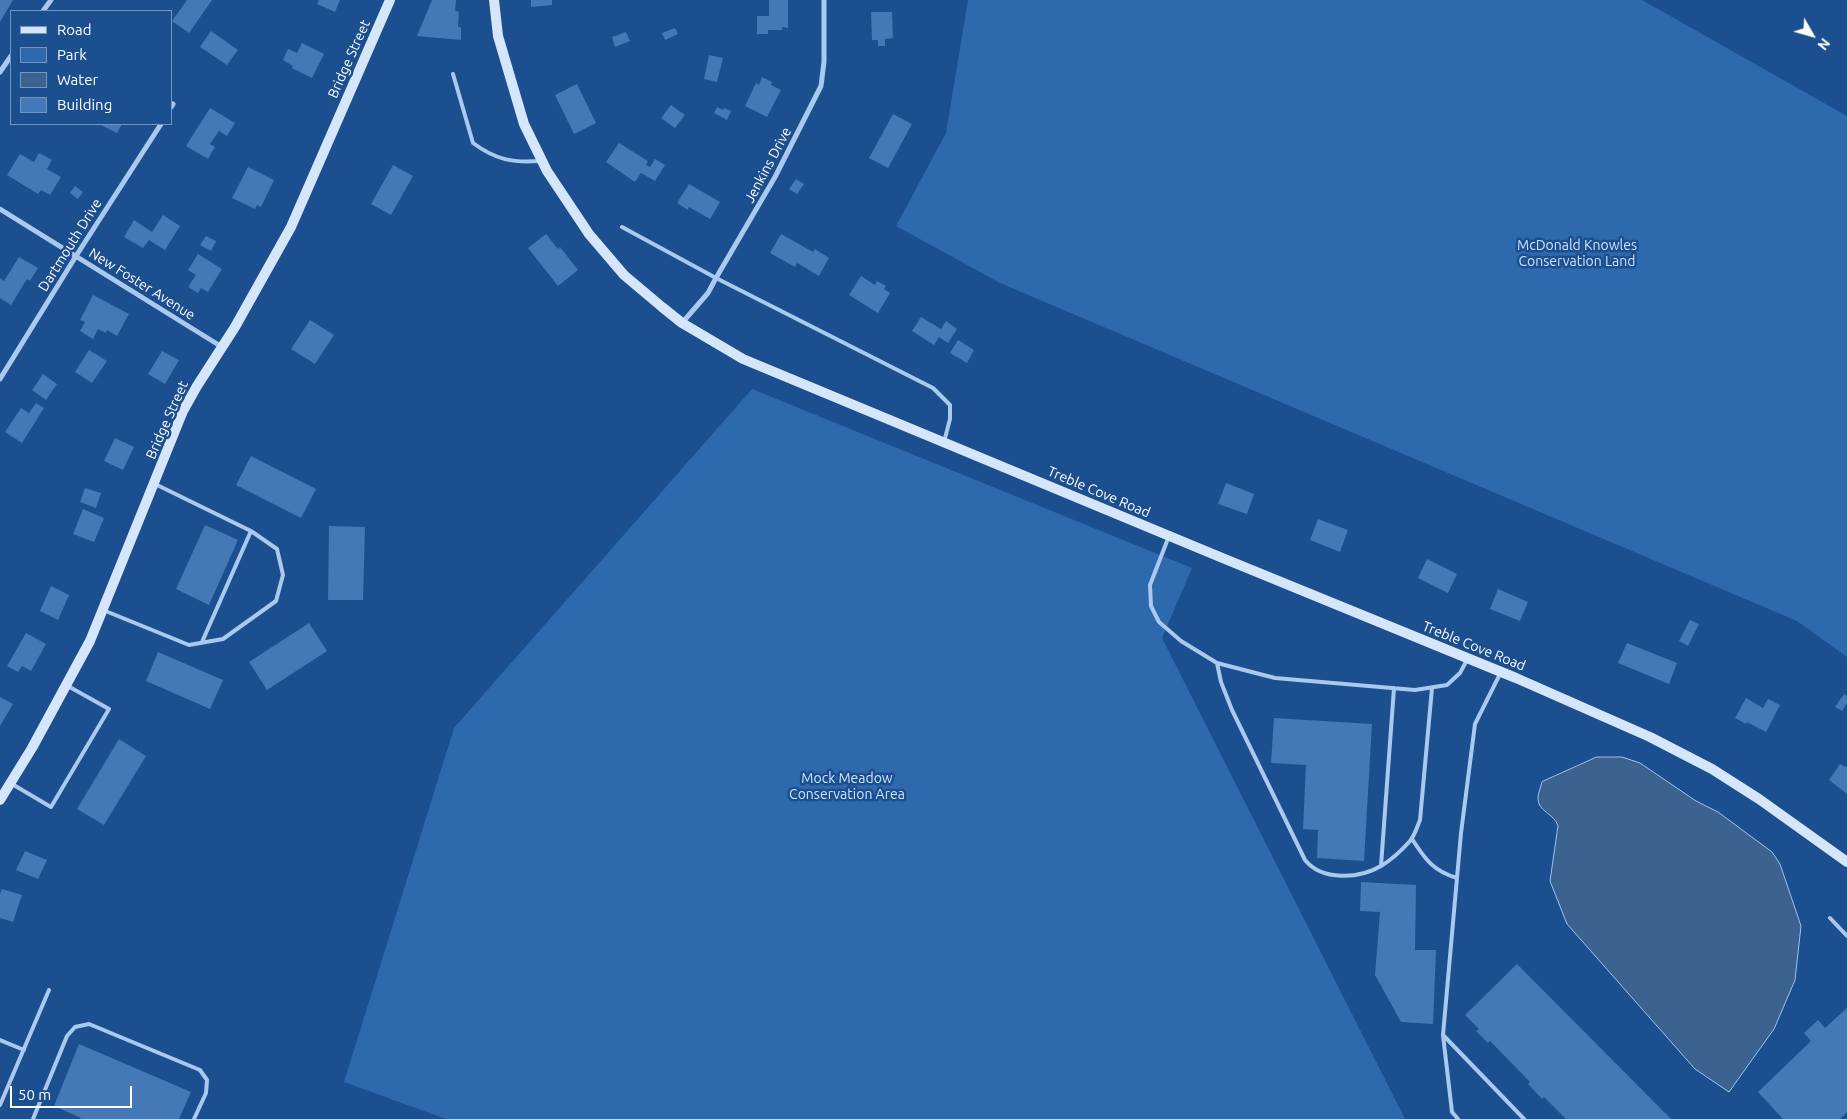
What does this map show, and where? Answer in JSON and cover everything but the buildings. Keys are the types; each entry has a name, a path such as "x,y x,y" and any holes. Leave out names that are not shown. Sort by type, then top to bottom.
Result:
{"main road":[{"name":"Bridge Street","path":"0,800 32,748 90,641 183,412 196,386 235,327 291,226 390,0"},
{"name":"Treble Cove Road","path":"494,0 498,36 512,88 524,124 547,171 589,234 624,275 682,323 744,358 1169,536 1468,658 1650,737 1712,768 1847,862"}],"street":[{"name":"Jenkins Drive","path":"682,323 708,293 775,177 821,86 824,62 824,0"},
{"path":"0,72 10,57"},
{"name":"Dartmouth Drive","path":"0,379 159,125"},
{"name":"New Foster Avenue","path":"0,209 222,347"}],"lane":[{"path":"453,74 473,143 483,151 498,158 521,162 542,161"},
{"path":"622,227 716,278 933,388 950,404 950,420 944,442"},
{"path":"103,610 189,645 223,639 276,601 283,575 277,549 251,531 155,484"},
{"path":"202,642 251,531"},
{"path":"1169,536 1150,585 1152,606 1159,622 1181,641 1217,663 1275,678 1415,690 1447,685 1460,674 1468,658"},
{"path":"1217,663 1221,682 1232,710 1305,860 1312,868 1322,873 1342,876 1362,874 1380,866 1399,853 1412,839 1420,820 1432,688"},
{"path":"1458,1119 1452,1112 1442,1036 1457,878 1475,724 1501,672"},
{"path":"10,783 51,807 109,709 66,684"},
{"path":"1380,866 1394,688"},
{"path":"1412,839 1424,858 1435,868 1444,874 1457,878"},
{"path":"1830,918 1847,936"},
{"path":"0,1105 49,990"},
{"path":"33,1119 67,1036 75,1026 89,1024 200,1070 207,1080 206,1093 194,1119"},
{"path":"1442,1036 1524,1119"},
{"path":"0,1040 24,1050"}],"green space":[{"name":"McDonald Knowles Conservation Land","path":"968,0 1642,0 1847,116 1847,657 1797,621 1000,283 896,226 946,133"},
{"name":"Mock Meadow Conservation Area","path":"752,389 1192,568 1162,638 1405,1119 446,1119 344,1082 454,728"}],"water":[{"path":"1597,757 1622,757 1640,763 1696,801 1718,812 1772,852 1780,864 1801,926 1795,980 1774,1029 1729,1092 1695,1069 1567,924 1550,881 1558,826 1538,802 1542,782"}]}
